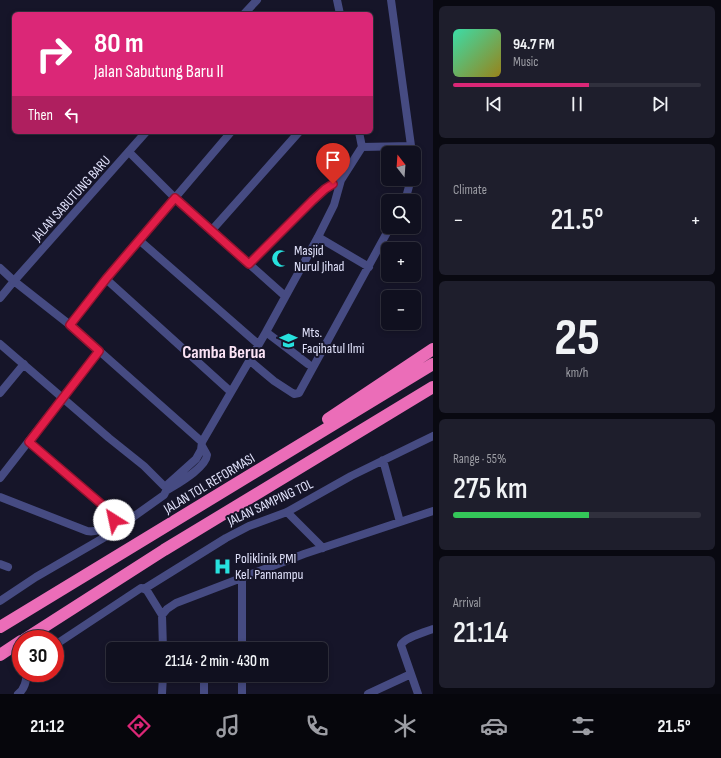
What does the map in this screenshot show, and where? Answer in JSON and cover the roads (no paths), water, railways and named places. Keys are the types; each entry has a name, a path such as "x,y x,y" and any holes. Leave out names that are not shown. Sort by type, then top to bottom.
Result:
{"highway":[{"path":"155,533 433,349"},
{"name":"JALAN TOL REFORMASI","path":"0,627 433,364"},
{"path":"39,630 164,550 433,387"},
{"path":"0,655 12,647"}],"street":[{"path":"246,12 256,0"},
{"path":"391,0 412,146"},
{"name":"JALAN SABUTUNG BARU","path":"0,298 14,280 144,134"},
{"path":"70,325 106,279 229,134"},
{"path":"212,230 297,134"},
{"path":"0,344 109,438 150,471 164,486 167,486 196,459 202,444 318,237 334,205 341,180 362,147 359,134"},
{"path":"362,147 381,148"},
{"path":"129,152 175,198 285,296"},
{"path":"249,264 325,189 341,180"},
{"path":"249,360 284,388 294,394 299,393 386,234"},
{"path":"318,237 369,267"},
{"path":"139,240 258,344"},
{"path":"0,268 70,325 202,444 207,455 204,463 192,473 105,537 36,577 0,601"},
{"path":"106,279 231,392"},
{"path":"266,332 308,364"},
{"path":"0,478 99,351"},
{"path":"0,393 24,364"},
{"name":"JALAN SAMPING TOL","path":"64,639 141,588 144,588 226,538 249,526 287,512 351,476 433,436"},
{"path":"0,497 87,531 97,531 102,529 114,520 113,514 29,442"},
{"path":"384,460 400,522"},
{"path":"162,615 167,609 176,603 242,577 433,511"},
{"path":"287,512 323,548"},
{"path":"242,577 242,642"},
{"path":"144,588 162,615 163,642"},
{"path":"418,694 401,645 402,642 433,629"},
{"path":"368,694 411,674"},
{"path":"18,694 21,692 26,682"},
{"path":"162,694 163,682"},
{"path":"204,682 204,694"},
{"path":"242,682 242,694"}],"place":[{"name":"Masjid Nurul Jihad","path":"281,258"},
{"name":"Mts. Faqihatul Ilmi","path":"289,340"},
{"name":"Poliklinik PMI Kel. Pannampu","path":"222,566"}],"district":[{"name":"Camba Berua","path":"224,352"}]}
